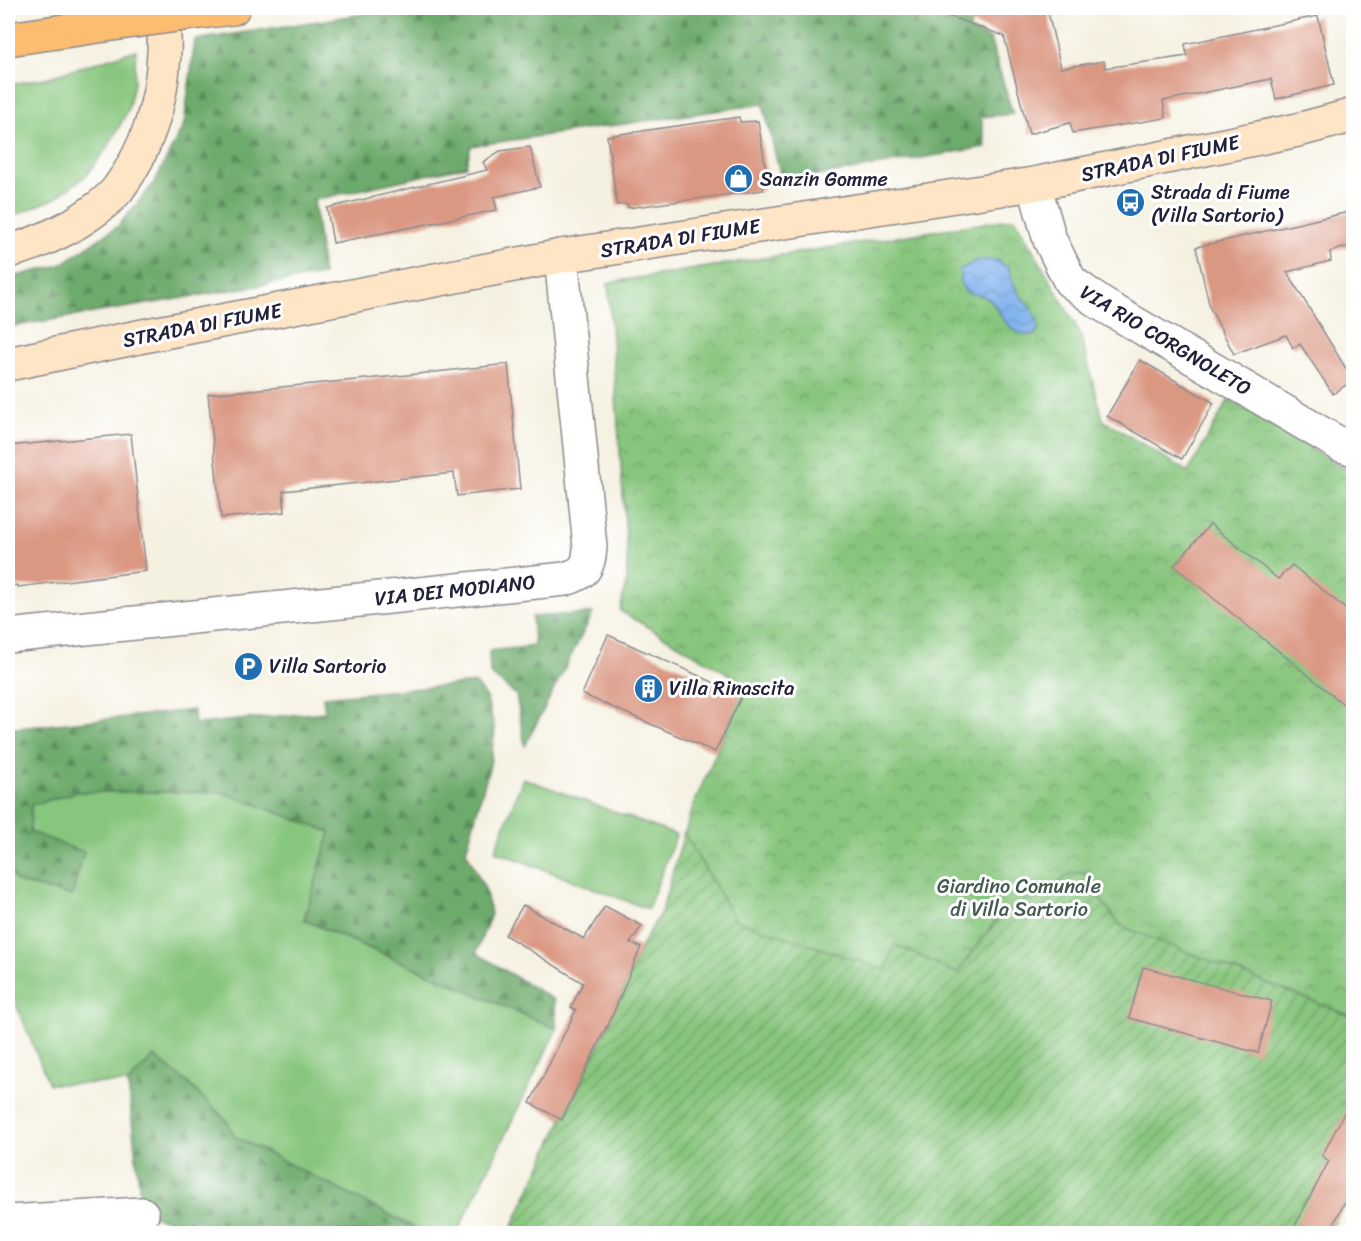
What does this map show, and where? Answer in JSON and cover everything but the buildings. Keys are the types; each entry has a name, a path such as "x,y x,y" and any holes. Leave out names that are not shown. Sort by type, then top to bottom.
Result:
{"main road":[{"path":"8,39 163,14 233,8"},
{"path":"8,251 47,238 83,219 116,191 123,182 141,153 154,116 161,84 164,52 163,14"},
{"name":"STRADA DI FIUME","path":"8,364 561,256 1034,184 1298,130 1353,115"}],"street":[{"name":"VIA RIO CORGNOLETO","path":"1034,184 1050,240 1070,281 1100,303 1349,444"},
{"name":"VIA DEI MODIANO","path":"8,636 565,579 576,576 586,568 590,560 590,547 561,256"},
{"path":"8,1222 142,1214"}],"green space":[{"path":"402,8 977,8 969,30 990,39 1013,114 981,117 986,147 782,182 763,104 471,146 466,166 314,200 323,275 8,327 8,278 60,265 118,226 154,183 184,124 195,40"},
{"path":"136,50 134,83 128,110 111,142 87,175 54,199 8,218 8,85 50,77"},
{"name":"Giardino Comunale di Villa Sartorio","path":"1015,218 1080,333 1103,420 1188,472 1229,399 1338,465 1353,470 1354,1186 1329,1233 509,1234 607,1028 641,947 662,910 693,806 746,684 620,611 627,579 627,552 608,283"},
{"path":"593,613 525,746 516,695 490,674 489,651 534,646 532,617"},
{"path":"475,683 486,697 495,729 490,765 466,851 485,889 491,914 476,953 554,1000 557,1029 304,920 330,832 222,792 77,792 31,805 30,832 84,852 72,896 17,882 8,868 8,729 194,710 195,724 325,712 323,697"},
{"path":"523,778 676,835 648,909 495,851"},
{"path":"77,792 222,792 330,832 304,920 557,1029 457,1233 425,1233 234,1136 227,1121 154,1056 128,1083 49,1084 9,987 12,939 8,924 8,868 17,882 30,832 31,805"},
{"path":"684,833 735,920 886,970 894,944 957,973 999,916 1073,872 1091,875 1096,893 1121,926 1353,1017 1353,1186 1329,1233 509,1234 607,1028 641,947 662,910"},
{"path":"154,1056 188,1083 227,1121 234,1136 425,1233 222,1233 142,1214 128,1083"}],"water":[{"path":"977,260 996,260 1009,268 1016,289 1036,317 1039,327 1035,335 1019,333 1007,323 989,299 966,292 960,282 960,270"}],"place":[{"name":"Sanzin Gomme","path":"739,179"},
{"name":"Strada di Fiume (Villa Sartorio)","path":"1130,203"},
{"name":"Villa Sartorio","path":"248,666"},
{"name":"Villa Rinascita","path":"648,688"}]}
